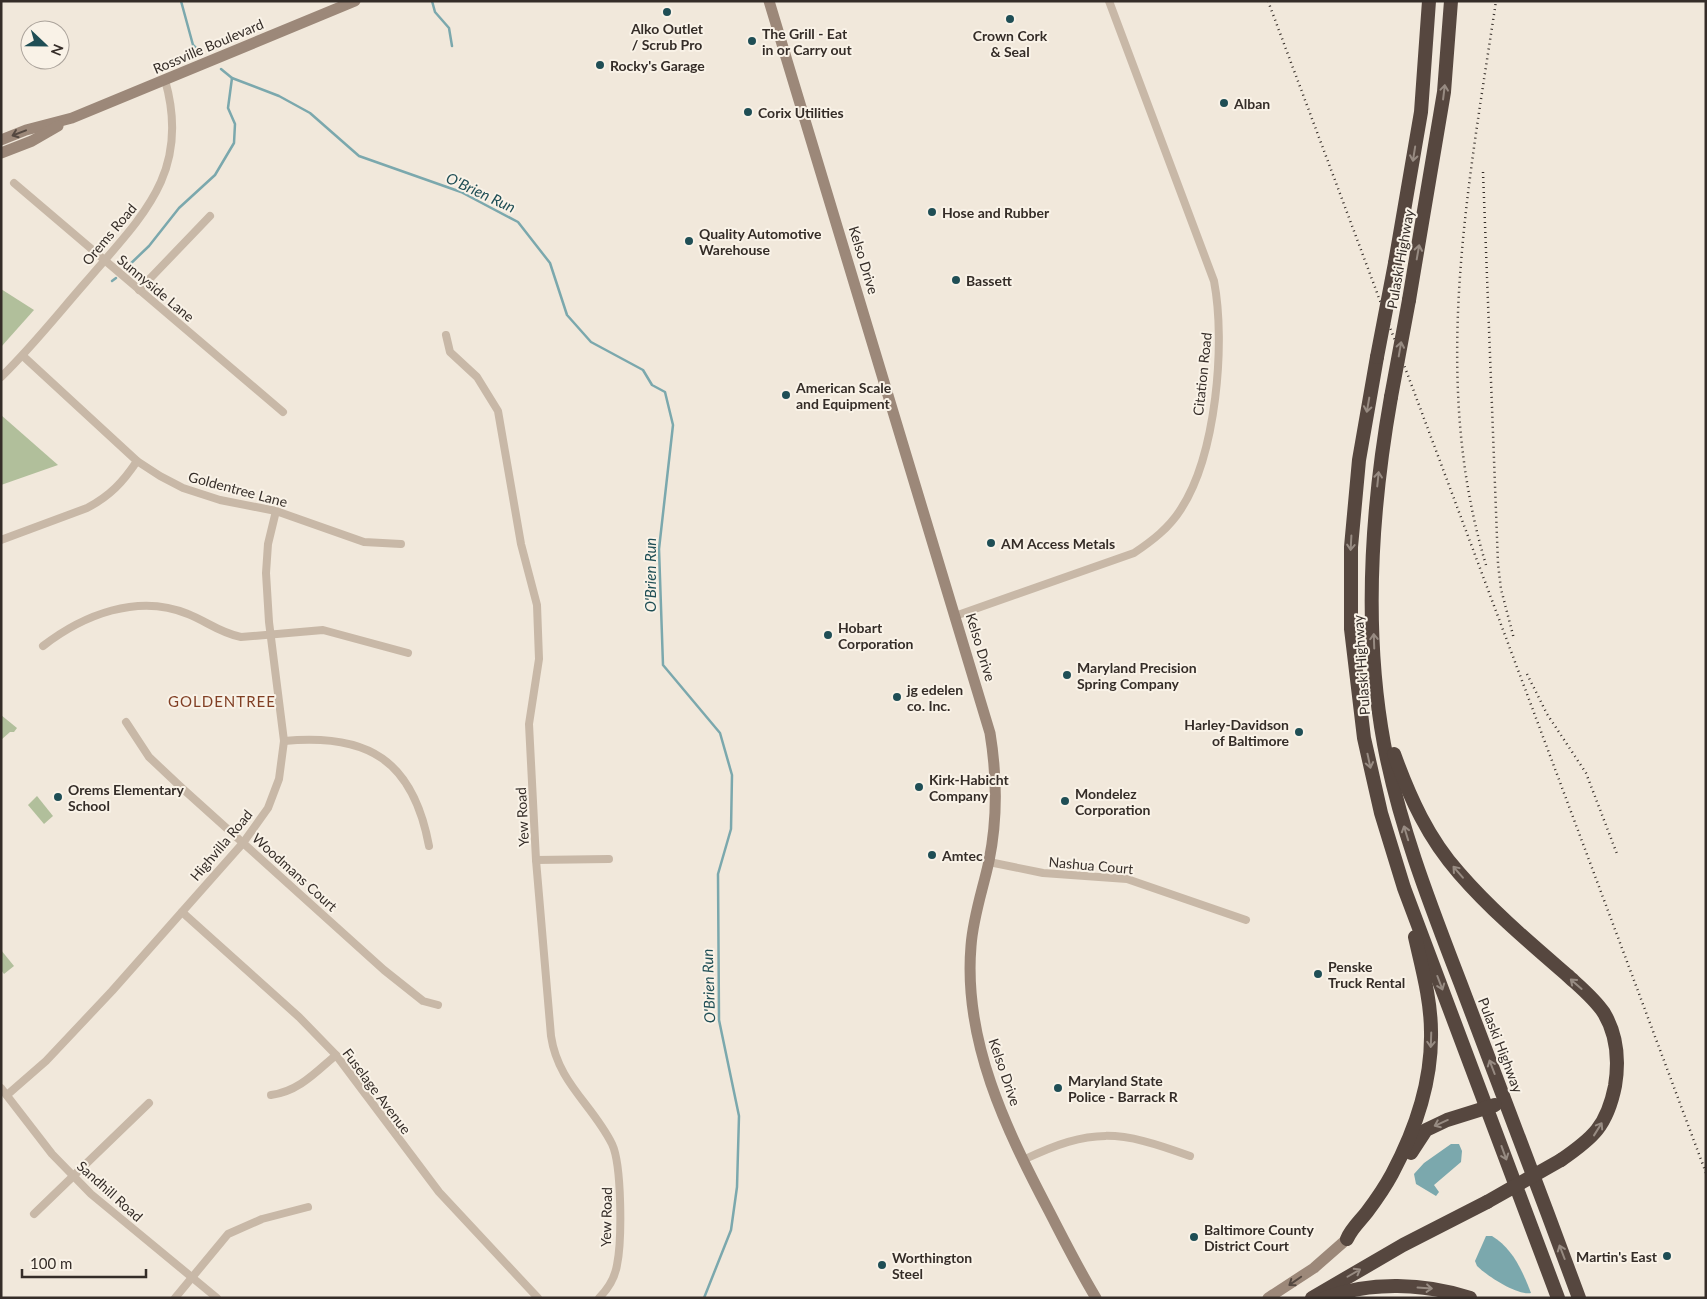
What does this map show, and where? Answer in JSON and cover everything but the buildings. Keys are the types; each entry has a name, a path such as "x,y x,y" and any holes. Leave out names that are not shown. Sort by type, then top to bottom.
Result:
{"highway":[{"name":"Pulaski Highway","path":"1429,1 1421,112 1359,463 1351,547 1351,629 1360,714 1381,813 1404,888 1558,1298"},
{"name":"Pulaski Highway","path":"1451,1 1444,92 1379,472 1373,548 1374,638 1380,715 1394,789 1410,844 1579,1298"},
{"path":"1312,1298 1403,1245 1487,1202 1561,1160 1593,1137 1608,1110 1618,1068 1614,1036 1609,1023 1592,998 1482,898 1442,852 1413,803 1380,715 1360,714"},
{"path":"1347,1240 1349,1233 1367,1212 1392,1175 1414,1123 1427,1079 1431,1045 1430,1010 1404,888"},
{"path":"1347,1240 1373,1213 1386,1196 1416,1142 1426,1130 1447,1120 1505,1102"},
{"path":"1325,1298 1368,1288 1402,1287 1435,1288 1470,1298"}],"street":[{"name":"Rossville Boulevard","path":"1,140 26,130 72,118 355,1"},
{"name":"Kelso Drive","path":"769,1 984,707 994,756 996,813 989,862 972,932 970,990 980,1048 987,1073 1023,1160 1096,1298"},
{"name":"Citation Road","path":"955,616 1134,553 1155,538 1181,510 1198,475 1203,458 1219,356 1218,303 1214,281 1109,1"},
{"name":"Orems Road","path":"1,377 23,356 150,204 164,174 173,140 173,105 165,80"},
{"name":"Rossville Boulevard","path":"1,153 32,141 72,118"},
{"name":"Sunnyside Lane","path":"14,183 283,412"},
{"path":"139,290 210,216"},
{"name":"Yew Road","path":"446,335 450,352 477,377 498,411 521,544 537,605 539,659 529,724 536,860 551,1036 556,1060 574,1091 604,1129 613,1146 618,1171 617,1265 609,1285 599,1298"},
{"name":"Goldentree Lane","path":"23,356 137,461 183,488 220,500 276,511 364,542 401,544"},
{"path":"1,540 87,508 100,501 119,487 137,461"},
{"name":"Highvilla Road","path":"6,1095 66,1041 244,843 268,808 276,791 284,741 271,634 266,573 268,544 276,511"},
{"path":"43,646 73,624 114,609 139,606 167,608 187,613 218,631 233,636 241,637 314,630 335,631 408,653"},
{"name":"Woodmans Court","path":"126,722 149,757 404,987 423,1001 438,1005"},
{"path":"284,741 316,739 345,741 386,761 408,787 425,827 428,846"},
{"path":"536,860 608,859"},
{"name":"Nashua Court","path":"989,862 1043,873 1127,879 1246,920"},
{"name":"Fuselage Avenue","path":"182,912 298,1017 336,1055 439,1192 538,1298"},
{"path":"272,1095 285,1094 294,1089 336,1055"},
{"name":"Sandhill Road","path":"1,1088 52,1154 92,1194 217,1298"},
{"path":"34,1214 149,1103"},
{"path":"1023,1160 1061,1144 1098,1135 1131,1138 1190,1156"},
{"path":"175,1298 219,1244 236,1229 308,1207"},
{"path":"1268,1298 1314,1268 1347,1240"}],"green space":[{"path":"1,289 34,310 1,347"},
{"path":"1,415 58,465 1,485"},
{"path":"1,715 17,728 1,740"},
{"path":"37,796 53,816 44,824 28,805"},
{"path":"1,950 14,966 4,974 1,970"}],"water":[{"path":"1451,1144 1459,1144 1462,1151 1461,1162 1434,1185 1439,1192 1436,1196 1416,1184 1414,1174 1424,1163"},
{"path":"1486,1236 1492,1236 1506,1247 1520,1268 1531,1293 1518,1291 1495,1280 1477,1266 1475,1261"}],"waterway":[{"name":"O'Brien Run","path":"181,1 193,45 199,51"},
{"path":"432,1 435,12 449,28 452,46"},
{"name":"O'Brien Run","path":"221,69 232,78 279,96 310,113 359,156 461,192 518,222 550,263 567,315 591,342 643,370 652,385 665,392 673,425 659,549 663,665 720,733 732,775 731,829 718,874 719,1020 739,1116 737,1187 731,1230 704,1298"},
{"path":"125,269 149,246 179,208 215,175 234,143 235,124 228,108 232,78"},
{"path":"112,281 116,278"}],"railway":[{"path":"1268,1 1706,1173"},
{"path":"1486,565 1469,495 1460,425 1457,354 1460,283 1466,213 1496,1"},
{"path":"1483,172 1498,564 1501,589 1514,639"},
{"path":"1527,674 1547,714 1586,773 1617,854"}],"place":[{"name":"Alko Outlet / Scrub Pro","path":"667,12"},
{"name":"Crown Cork & Seal","path":"1010,19"},
{"name":"The Grill - Eat in or Carry out","path":"752,41"},
{"name":"Rocky's Garage","path":"600,65"},
{"name":"Alban","path":"1224,103"},
{"name":"Corix Utilities","path":"748,112"},
{"name":"Hose and Rubber","path":"932,212"},
{"name":"Quality Automotive Warehouse","path":"689,241"},
{"name":"Bassett","path":"956,280"},
{"name":"American Scale and Equipment","path":"786,395"},
{"name":"AM Access Metals","path":"991,543"},
{"name":"Hobart Corporation","path":"828,635"},
{"name":"Maryland Precision Spring Company","path":"1067,675"},
{"name":"jg edelen co. Inc.","path":"897,697"},
{"name":"Harley-Davidson of Baltimore","path":"1299,732"},
{"name":"Kirk-Habicht Company","path":"919,787"},
{"name":"Orems Elementary School","path":"58,797"},
{"name":"Mondelez Corporation","path":"1065,801"},
{"name":"Amtec","path":"932,855"},
{"name":"Penske Truck Rental","path":"1318,974"},
{"name":"Maryland State Police - Barrack R","path":"1058,1088"},
{"name":"Baltimore County District Court","path":"1194,1237"},
{"name":"Martin's East","path":"1667,1256"},
{"name":"Worthington Steel","path":"882,1265"}],"district":[{"name":"GOLDENTREE","path":"222,701"}]}
